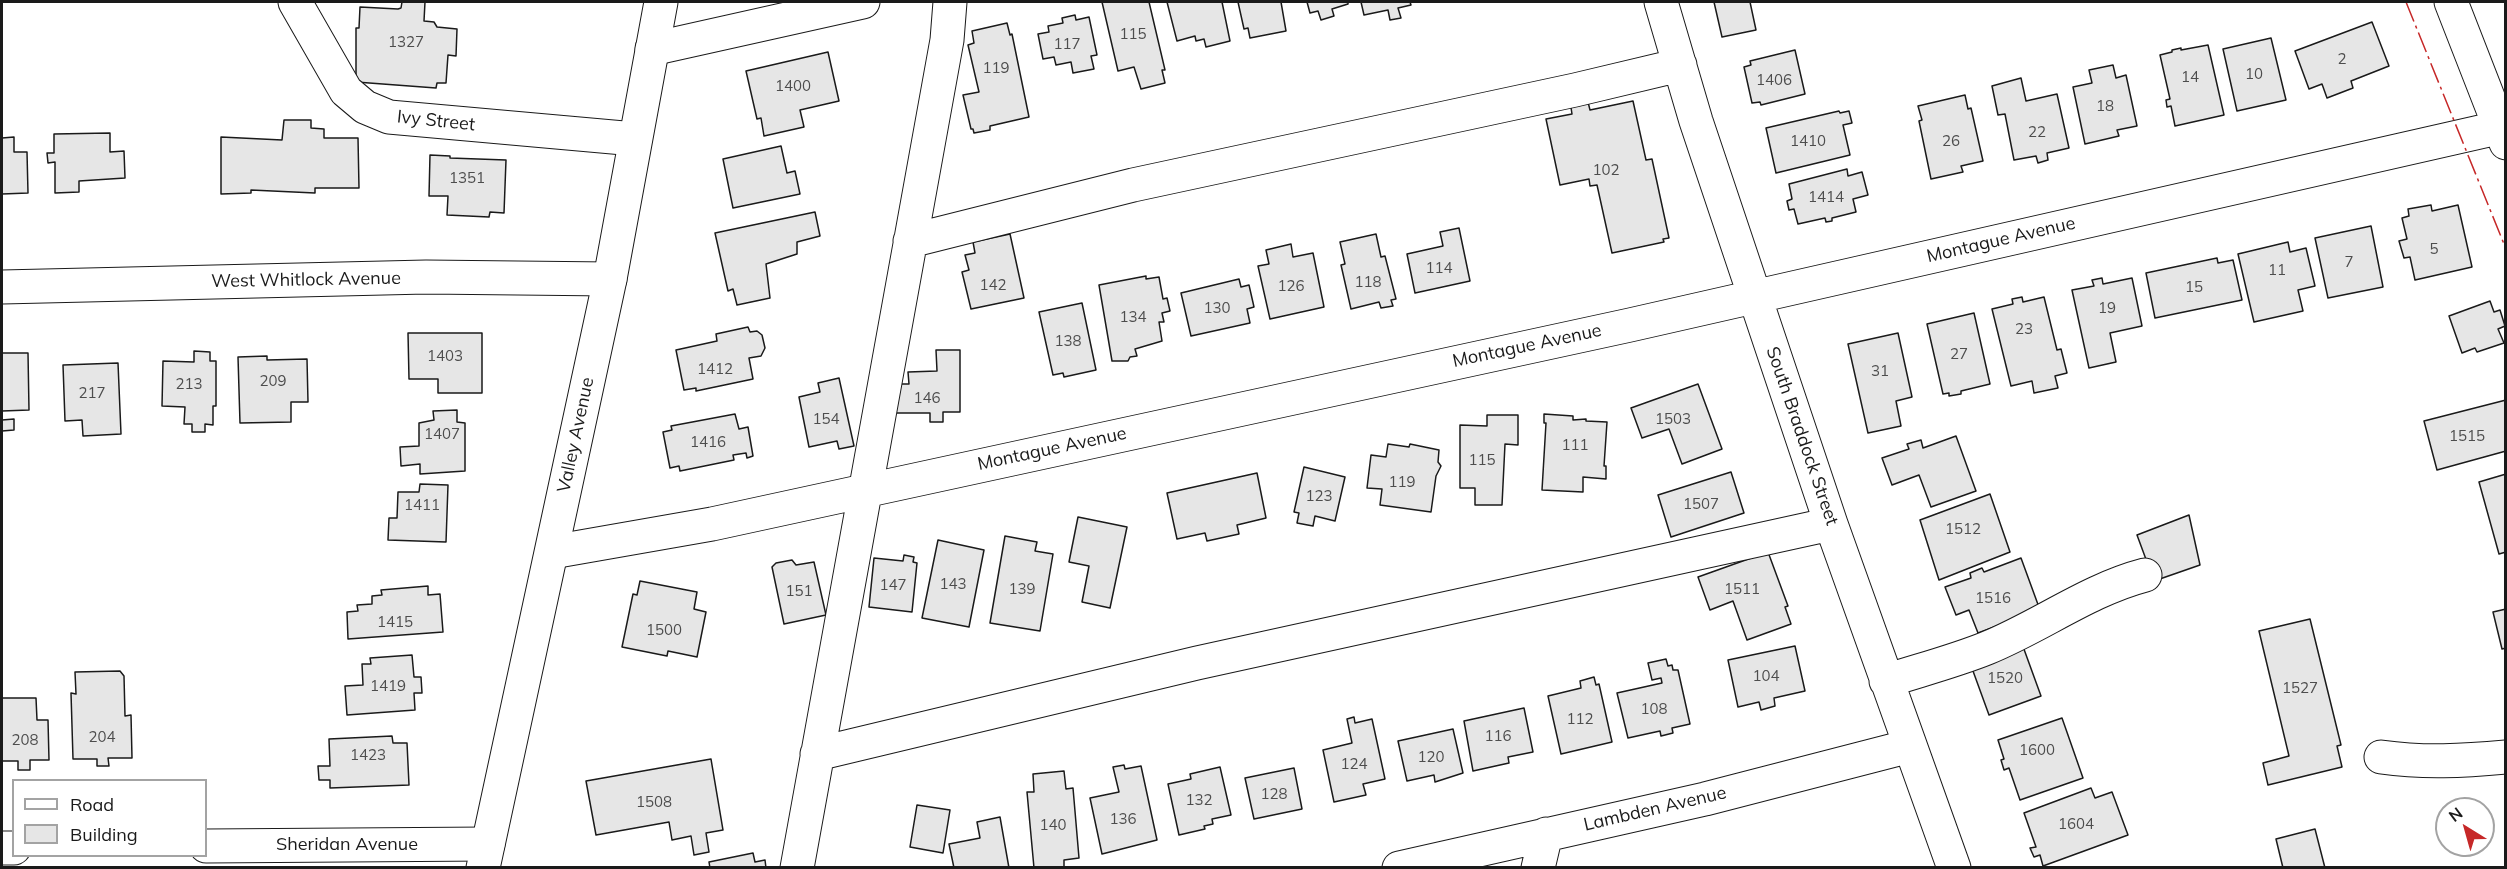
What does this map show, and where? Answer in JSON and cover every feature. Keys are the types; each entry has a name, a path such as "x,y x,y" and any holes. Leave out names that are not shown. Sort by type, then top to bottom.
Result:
{"street":[{"name":"Ivy Street","path":"295,2 346,91 365,107 389,117 635,139"},
{"name":"Valley Avenue","path":"485,856 610,279 661,2"},
{"path":"652,49 863,2"},
{"path":"797,867 947,40 950,2"},
{"name":"South Braddock Street","path":"1661,2 1696,121 1832,524 1954,867"},
{"path":"2451,2 2503,132"},
{"path":"910,241 1133,185 1564,93 1680,65"},
{"name":"Montague Avenue","path":"552,552 712,524 2503,132"},
{"name":"West Whitlock Avenue","path":"2,287 426,277 610,279"},
{"path":"817,754 1197,663 1832,524"},
{"path":"1886,681 1986,648 2047,620 2086,596 2145,575"},
{"name":"Lambden Avenue","path":"1399,867 1705,799 1910,746"},
{"path":"2381,757 2412,761 2454,762 2505,756"},
{"path":"1538,867 1546,834"},
{"name":"Sheridan Avenue","path":"207,846 485,856"}],"building":[{"path":"402,2 425,2 424,21 434,22 437,27 457,29 456,56 448,55 446,83 437,83 436,88 356,82 356,28 359,28 360,7 398,9 401,8"},
{"path":"1102,2 1149,2 1165,70 1162,70 1165,83 1141,89 1134,67 1118,71"},
{"path":"1167,2 1222,2 1230,41 1206,47 1204,39 1196,41 1195,36 1177,41"},
{"path":"1238,2 1281,2 1286,31 1250,38 1248,28 1244,29"},
{"path":"1307,2 1348,2 1348,4 1332,9 1334,16 1321,20 1318,11 1310,13"},
{"path":"1361,2 1410,2 1411,5 1398,8 1401,18 1390,20 1388,10 1364,15"},
{"path":"1714,2 1750,2 1756,30 1722,37"},
{"path":"1075,15 1076,20 1089,17 1097,55 1091,56 1094,69 1073,73 1071,62 1056,65 1054,57 1043,59 1038,34 1049,32 1048,26 1063,23 1062,18"},
{"path":"2372,22 2389,66 2351,81 2353,88 2327,98 2322,84 2309,89 2295,51"},
{"path":"1007,23 1010,35 1012,34 1029,117 990,126 990,130 974,133 963,95 979,92 968,45 974,43 972,31"},
{"path":"2271,38 2286,100 2237,111 2223,49"},
{"path":"2208,45 2224,115 2175,126 2171,106 2167,107 2166,100 2170,99 2160,55 2181,48 2181,50"},
{"path":"1795,50 1805,94 1761,105 1760,102 1752,103 1744,67 1751,65 1750,61"},
{"path":"828,52 839,101 800,110 804,127 764,136 761,118 757,119 746,71"},
{"path":"2113,65 2116,78 2126,75 2137,126 2117,130 2119,136 2085,144 2073,87 2092,83 2089,70"},
{"path":"2021,78 2026,101 2057,94 2069,148 2047,153 2048,160 2038,163 2036,156 2014,160 2005,114 1998,115 1992,86"},
{"path":"1965,95 1968,109 1971,108 1983,161 1961,166 1963,172 1931,179 1918,106"},
{"path":"1587,98 1590,110 1633,101 1646,160 1652,159 1669,238 1663,239 1664,242 1612,253 1597,185 1590,186 1589,179 1560,185 1546,119 1572,114 1570,101"},
{"path":"1839,111 1840,113 1849,111 1852,123 1843,125 1850,155 1776,173 1766,128"},
{"path":"284,120 311,120 311,128 324,129 324,138 358,138 359,188 315,188 315,193 251,190 251,193 221,194 221,137 282,140"},
{"path":"110,133 110,152 124,151 125,178 79,181 79,192 55,193 55,162 48,163 47,153 54,153 54,134"},
{"path":"14,137 14,152 27,152 28,193 2,194 2,138"},
{"path":"781,146 787,173 795,171 800,194 733,208 723,159"},
{"path":"430,155 506,160 504,213 490,212 489,217 447,215 448,196 429,196"},
{"path":"1847,169 1848,176 1862,172 1868,195 1853,199 1856,212 1832,218 1832,221 1826,222 1825,218 1798,224 1794,209 1789,210 1787,201 1792,199 1789,184"},
{"path":"2431,205 2432,211 2458,205 2472,267 2415,280 2410,257 2404,258 2399,241 2407,239 2402,218 2409,216 2408,209"},
{"path":"815,212 820,236 797,242 797,254 766,264 770,298 737,305 733,289 728,291 715,233"},
{"path":"2371,226 2383,287 2328,298 2315,238"},
{"path":"1459,228 1470,281 1415,293 1407,254 1443,246 1440,232"},
{"path":"1010,234 1024,298 971,309 962,272 969,270 965,255 975,253 973,242"},
{"path":"1376,234 1381,257 1385,256 1396,299 1391,300 1393,306 1381,308 1379,302 1351,309 1341,265 1345,264 1340,242"},
{"path":"2288,242 2290,252 2306,248 2315,286 2298,290 2303,311 2254,322 2238,254"},
{"path":"1291,244 1293,257 1313,253 1324,307 1270,319 1258,266 1269,264 1266,250"},
{"path":"2217,258 2218,263 2233,260 2242,300 2155,318 2146,273"},
{"path":"1146,276 1146,279 1159,277 1163,299 1167,298 1170,311 1162,313 1164,322 1159,322 1162,341 1135,349 1137,356 1130,357 1128,361 1112,361 1099,285"},
{"path":"2102,278 2103,284 2132,278 2142,326 2110,333 2116,362 2089,368 2072,290 2094,286 2092,280"},
{"path":"1239,279 1241,287 1249,285 1254,307 1247,309 1250,323 1191,336 1181,293"},
{"path":"2022,297 2023,302 2044,297 2057,350 2061,349 2067,373 2055,376 2058,388 2034,393 2032,381 2011,386 1992,309 2013,304 2012,299"},
{"path":"2490,301 2494,312 2500,310 2505,326 2498,329 2504,343 2477,352 2475,348 2462,353 2449,316"},
{"path":"1082,303 1096,370 1064,377 1063,373 1053,375 1039,312"},
{"path":"1974,313 1990,384 1961,391 1961,394 1949,396 1949,393 1943,394 1927,324"},
{"path":"748,327 750,332 757,331 762,335 765,348 761,356 749,358 753,379 696,391 696,388 684,390 676,350 717,341 716,334"},
{"path":"408,333 482,333 482,393 438,393 438,379 409,379"},
{"path":"1898,333 1912,397 1896,401 1901,426 1868,433 1848,344"},
{"path":"936,350 960,350 960,412 943,412 943,422 930,422 930,413 893,413 893,384 909,384 908,372 937,371"},
{"path":"194,351 210,352 210,361 216,361 216,406 213,406 213,425 205,424 205,432 192,432 192,424 184,424 185,407 162,406 163,361 194,362"},
{"path":"2,353 28,353 29,410 2,411"},
{"path":"267,356 267,360 307,359 308,402 291,402 291,422 240,423 238,357"},
{"path":"118,363 121,434 83,436 82,420 65,421 63,365"},
{"path":"839,378 854,446 839,449 837,441 809,447 799,397 820,392 818,383"},
{"path":"1698,384 1722,449 1682,464 1669,429 1642,438 1631,408"},
{"path":"2506,400 2506,451 2437,470 2424,421"},
{"path":"457,410 457,422 465,423 465,471 420,474 420,464 401,466 400,447 419,446 419,423 434,420 433,411"},
{"path":"735,414 739,429 748,427 753,456 747,458 746,453 733,455 734,460 680,471 679,466 670,468 663,432 672,430 671,426"},
{"path":"1544,414 1573,416 1573,420 1607,422 1604,466 1606,466 1606,479 1583,477 1583,492 1542,490 1546,423 1544,423"},
{"path":"1487,415 1518,415 1518,445 1505,444 1502,505 1475,505 1475,488 1460,488 1460,425 1487,426"},
{"path":"14,419 14,430 2,431 2,420"},
{"path":"1956,436 1976,491 1931,507 1919,475 1892,485 1882,458 1909,449 1907,444 1921,440 1923,448"},
{"path":"1388,444 1409,447 1410,444 1439,450 1438,462 1441,466 1436,476 1431,512 1380,505 1382,489 1367,488 1371,455 1386,457"},
{"path":"1304,467 1345,477 1335,521 1315,516 1313,526 1297,523 1299,513 1294,512"},
{"path":"1731,472 1744,513 1671,537 1658,495"},
{"path":"1257,473 1266,518 1237,525 1239,534 1207,541 1205,533 1177,539 1167,493"},
{"path":"2506,474 2506,552 2499,554 2479,482"},
{"path":"420,484 448,485 446,542 388,540 389,518 397,518 398,492 419,492"},
{"path":"1990,494 2010,552 1939,580 1920,520"},
{"path":"2189,515 2200,565 2154,581 2137,535"},
{"path":"1078,517 1127,527 1110,608 1082,602 1089,566 1069,562"},
{"path":"1005,536 1037,542 1035,551 1053,554 1040,631 990,623"},
{"path":"938,540 984,550 969,627 922,618"},
{"path":"1768,552 1788,606 1785,607 1791,624 1747,640 1733,601 1710,610 1698,577"},
{"path":"904,555 914,557 913,562 917,563 912,612 869,607 874,558 903,561"},
{"path":"2021,558 2040,610 1978,633 1969,610 1956,615 1945,587 1971,578 1970,573 1982,568 1984,572"},
{"path":"792,560 796,565 814,562 826,615 784,624 772,567 776,563"},
{"path":"640,581 697,592 694,609 706,612 697,657 668,651 667,656 622,647 633,594 637,595"},
{"path":"428,586 428,595 440,594 443,632 348,639 347,612 358,611 357,605 372,604 372,596 382,595 381,590"},
{"path":"2506,609 2506,648 2502,649 2493,612"},
{"path":"2310,619 2341,745 2337,746 2342,767 2268,785 2263,763 2289,756 2259,631"},
{"path":"2021,641 2041,696 1989,715 1969,660"},
{"path":"1795,646 1805,691 1774,698 1775,706 1761,710 1759,702 1738,707 1728,660"},
{"path":"412,655 414,677 421,677 422,693 414,693 415,710 347,715 345,686 363,685 362,664 371,664 370,658"},
{"path":"1666,659 1668,666 1672,665 1673,670 1678,670 1690,724 1672,728 1673,733 1661,736 1660,731 1628,738 1617,693 1662,683 1661,678 1652,680 1648,663"},
{"path":"120,671 124,676 125,716 131,715 132,758 108,758 109,766 97,766 97,759 73,759 71,693 76,694 75,672"},
{"path":"1594,677 1596,685 1599,684 1612,742 1561,754 1548,696 1581,688 1580,681"},
{"path":"2,698 36,698 37,720 48,720 49,760 30,760 30,770 18,770 18,761 2,761"},
{"path":"1524,708 1533,752 1508,757 1509,763 1473,771 1464,721"},
{"path":"1354,717 1355,723 1372,719 1385,779 1363,784 1366,795 1334,802 1323,750 1352,743 1347,719"},
{"path":"2062,718 2083,778 2020,800 2009,768 2004,770 2001,760 2004,759 1998,740"},
{"path":"1453,729 1463,773 1435,782 1434,775 1407,781 1398,741"},
{"path":"392,736 393,743 407,743 409,785 330,788 330,780 319,780 318,766 330,766 329,739"},
{"path":"711,759 723,830 706,833 709,852 694,855 691,836 672,840 669,822 596,835 586,781"},
{"path":"1124,765 1125,769 1141,766 1157,840 1102,854 1090,798 1119,792 1113,767"},
{"path":"1220,767 1231,815 1212,819 1213,824 1204,826 1205,829 1179,835 1168,784 1191,779 1190,774"},
{"path":"1294,768 1302,809 1254,819 1245,778"},
{"path":"1064,771 1066,789 1073,788 1079,858 1064,860 1064,868 1034,868 1027,792 1034,792 1033,774"},
{"path":"2091,788 2095,798 2112,792 2128,835 2043,866 2040,855 2034,857 2030,848 2036,847 2024,813"},
{"path":"917,805 950,810 943,853 910,847"},
{"path":"1000,817 1009,868 954,868 949,844 980,838 977,822"},
{"path":"2315,829 2325,868 2283,868 2276,839"},
{"path":"753,853 755,862 765,860 766,868 710,868 709,862"}],"power":[{"path":"2406,2 2506,249"}]}
